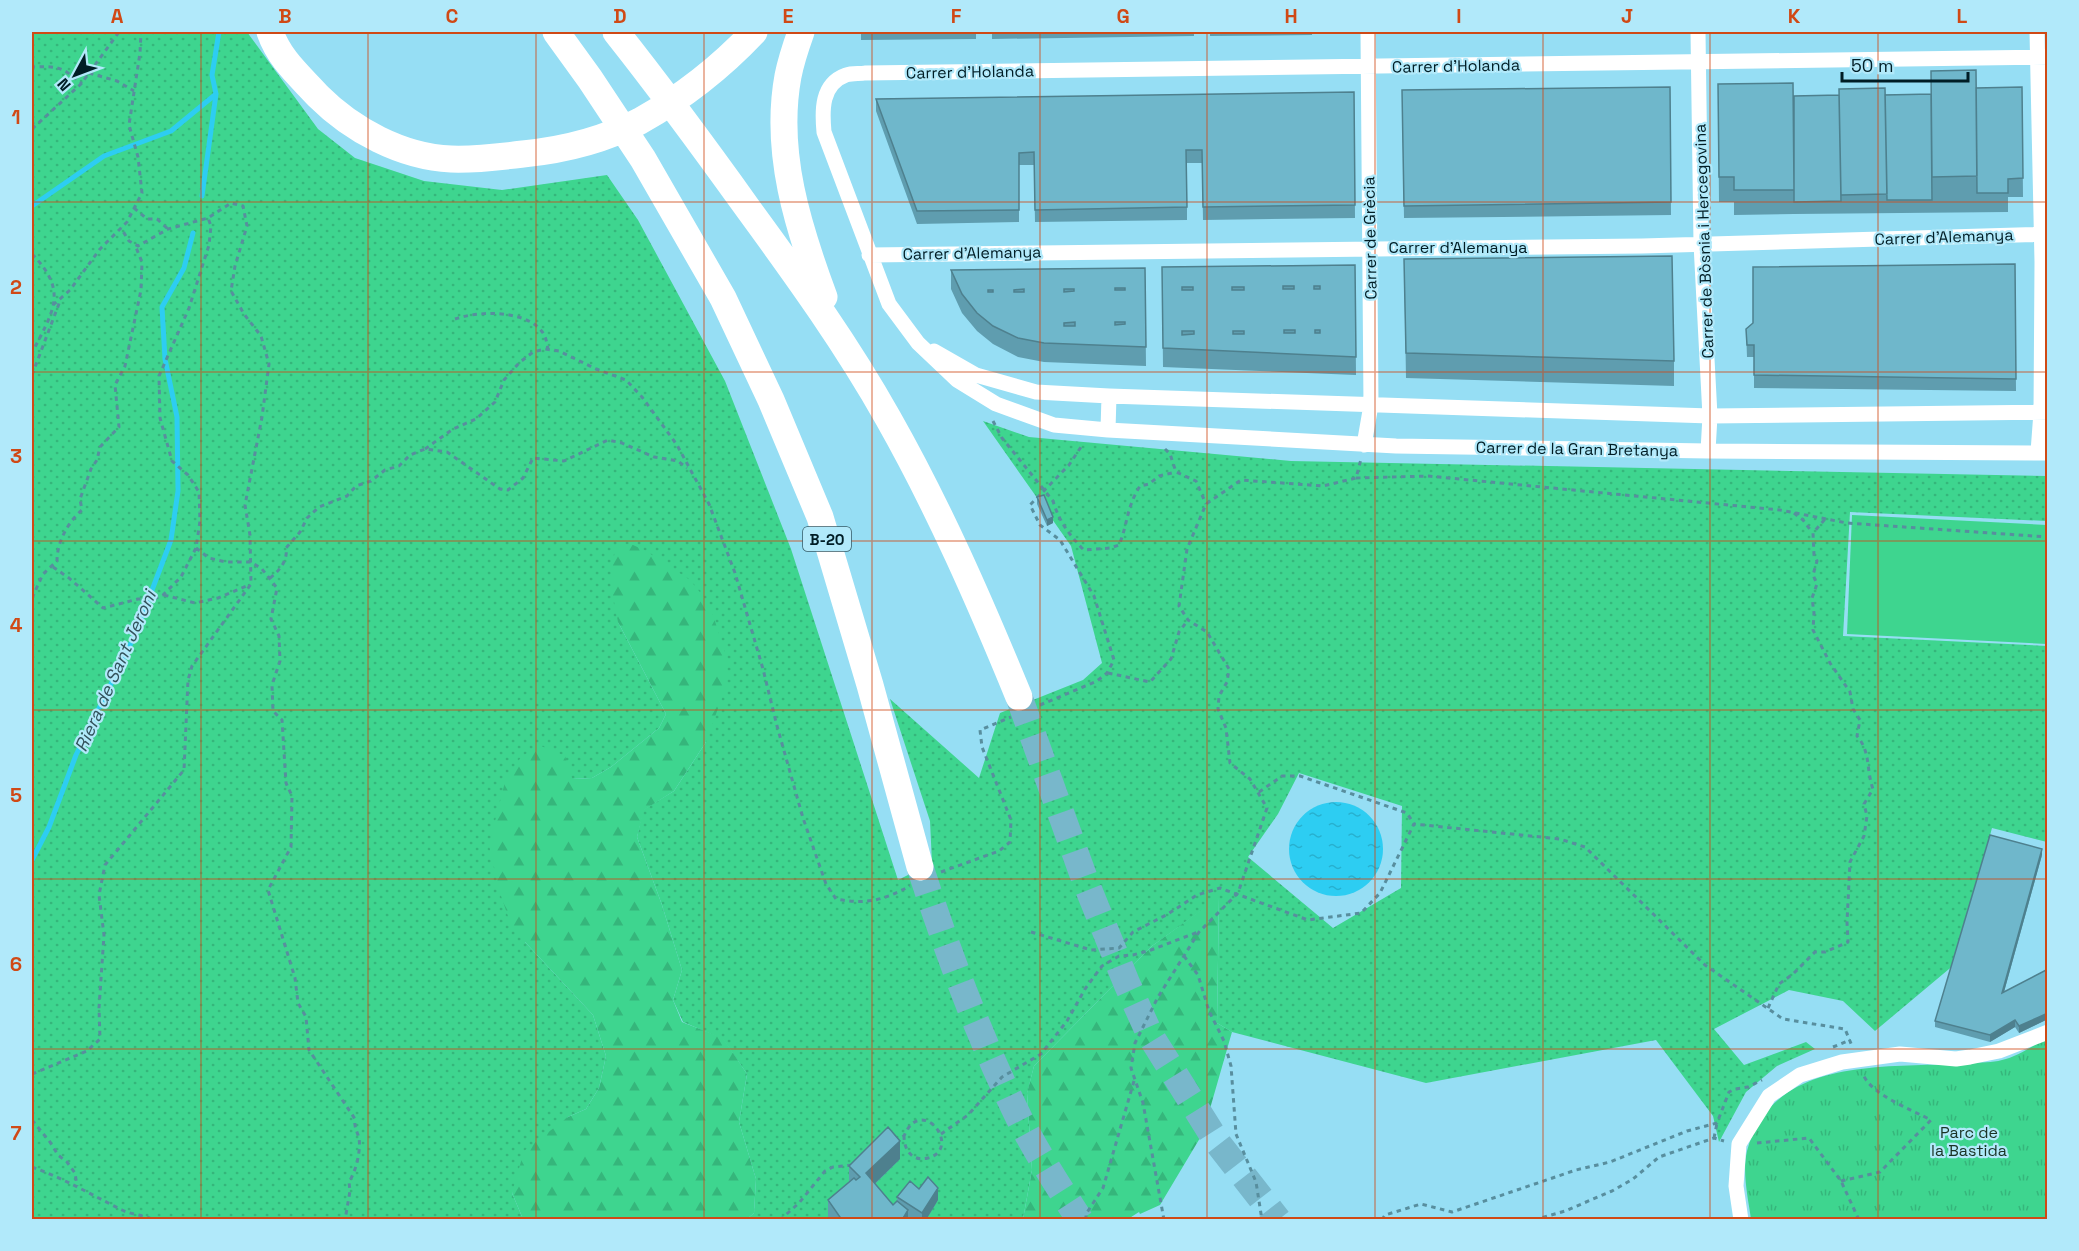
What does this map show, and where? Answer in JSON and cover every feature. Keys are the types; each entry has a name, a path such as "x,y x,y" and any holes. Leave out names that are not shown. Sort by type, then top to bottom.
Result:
{"highway":[{"path":"270,32 282,56 296,76 330,109 361,130 390,144 448,159 492,158 570,147 640,121 692,88 738,49 754,32"},
{"path":"283,32 289,47 317,94"},
{"name":"B-20","path":"556,32 643,159 723,298 771,400 820,517 923,876"},
{"path":"616,32 708,153 806,287 838,335 887,416 933,501 1024,706"},
{"path":"801,32 788,76 783,130 788,180 806,250 838,335"}],"street":[{"name":"Carrer de Grècia","path":"1364,445 1371,405 1368,32"},
{"name":"Carrer de Bòsnia i Hercegovina","path":"1698,32 1701,244 1710,416 1708,451"},
{"path":"2037,32 2043,57 2045,234 2043,453"},
{"name":"Carrer d'Holanda","path":"865,73 1700,64 2043,57"},
{"name":"Carrer de la Gran Bretanya","path":"865,73 846,75 831,86 822,105 824,132 889,304 918,343 957,380 996,404 1054,425 1364,445 1708,451 2043,453"},
{"name":"Carrer d'Alemanya","path":"869,255 1701,244 2045,234"},
{"name":"Carrer de la Gran Bretanya","path":"918,343 976,375 1035,392 1710,416 2044,412"},
{"path":"1108,396 1108,430"},
{"path":"1741,1220 1736,1186 1739,1144 1769,1096 1800,1075 1842,1062 1900,1054 1956,1059 1999,1052 2048,1032"}],"path":[{"path":"33,128 82,84 119,32"},
{"path":"54,305 70,290 100,249 127,222 142,193 138,157 129,125 141,32"},
{"path":"32,64 34,67 55,66 67,71 82,84"},
{"path":"89,74 117,81 134,91"},
{"path":"32,120 33,128"},
{"path":"32,1074 87,1051 100,1039 99,1008 104,935 99,895 105,865 184,770 188,680 192,666 251,584 250,535 245,505 262,417 269,364 261,336 244,314 231,291 235,266 248,226 243,206 231,203 208,219 168,229 138,246 129,241 122,228"},
{"path":"134,208 147,219 157,219 168,229"},
{"path":"52,567 69,578 103,608 138,599 154,599 163,595 181,577 196,548 200,521 200,492 188,476 172,461 160,418 159,376 189,308 209,245 211,226 208,219"},
{"path":"32,598 43,574 57,561 57,549 72,518 82,510 80,499 91,469 97,460 100,447 119,427 115,385 125,366 141,290 142,261 134,244"},
{"path":"32,254 54,284 54,305 32,353"},
{"path":"32,375 61,299"},
{"path":"455,319 472,313 499,314 523,319 538,327 546,338 548,350"},
{"path":"270,578 282,565 287,554 286,548 293,537 300,531 307,518 319,507 347,496 356,486 371,481 385,470 399,466 410,455 425,449 453,429 476,419 495,402 504,380 519,363 533,352 559,351 596,369 626,380 642,397 677,445 709,504 735,573 764,669 803,818 826,884 837,899 858,904 892,896 923,876 999,851 1010,842 1011,820 982,747 980,730 1024,706 1097,681 1107,673 1114,660 1094,596 1060,540 1040,525 1030,505 1069,465 1090,428"},
{"path":"996,404 993,420 1002,438 1053,501 1063,526 1084,550 1119,545 1131,501 1140,486 1149,484 1159,476 1176,472 1196,481 1206,504"},
{"path":"1149,432 1170,454 1176,472"},
{"path":"425,449 447,452 500,489 508,490 523,478 533,458 564,461 608,440 622,443 654,457 678,461 689,469"},
{"path":"1356,478 1364,445"},
{"path":"1164,1220 1145,1114 1131,1068 1135,1043 1158,997 1199,932 1238,893 1267,808 1251,779 1230,763 1227,728 1218,709 1219,696 1227,682 1229,669 1207,632 1188,620 1179,606 1187,549 1206,504 1241,480 1323,486 1356,478 1428,476 1792,512 1847,524 2048,537"},
{"path":"1768,1009 1779,984 1793,974 1815,952 1825,952 1848,942 1846,922 1850,862 1864,836 1867,816 1864,804 1873,789 1868,776 1869,763 1865,745 1857,736 1860,720 1853,708 1850,692 1830,663 1813,630 1812,598 1817,584 1813,575 1817,561 1814,555 1812,533 1803,520 1792,512"},
{"path":"1812,533 1826,519"},
{"path":"196,548 209,558 226,562 251,562 262,569 277,588 271,619 279,636 280,661 272,685 273,711 282,720 286,783 292,796 291,847 268,890 294,978 298,1003 306,1017 309,1050 355,1119 354,1127 359,1140 354,1174 349,1182 350,1191 345,1220"},
{"path":"163,595 195,603 218,598 251,584"},
{"path":"1107,673 1150,682 1171,659 1179,632 1188,620"},
{"path":"1258,793 1282,776 1300,776 1407,813 1414,824"},
{"path":"1414,824 1560,839 1585,847 1705,965 1783,1019 1845,1029 1866,1081 1883,1095 1931,1120 1880,1172 1841,1180"},
{"path":"1119,956 1119,948 1133,932 1168,914 1197,895 1220,888 1308,920 1361,913 1380,893 1414,824"},
{"path":"1031,932 1091,950 1119,948"},
{"path":"940,1134 968,1115 1002,1077 1041,1054 1067,1021 1085,989 1102,966 1119,956 1151,950 1199,932"},
{"path":"1184,956 1198,975 1209,1011 1224,1041 1231,1066 1236,1134 1256,1182 1262,1220"},
{"path":"1824,1050 1850,1040"},
{"path":"1714,1138 1730,1092 1748,1087 1768,1077"},
{"path":"1086,1220 1086,1214 1103,1188 1135,1080"},
{"path":"32,1120 58,1155 75,1173 77,1186"},
{"path":"924,1120 932,1123 939,1130 940,1147 935,1155 927,1159 917,1158 909,1154 904,1146 904,1136 907,1128 914,1122 924,1120"},
{"path":"1382,1220 1384,1215 1420,1204 1452,1212 1576,1170 1610,1162 1687,1131 1718,1123"},
{"path":"888,1143 904,1136"},
{"path":"1534,1220 1612,1191 1633,1179 1659,1157 1714,1138 1739,1144 1809,1138 1841,1180 1859,1220"},
{"path":"780,1220 799,1203 825,1171 833,1167 855,1165 860,1162"},
{"path":"32,1167 77,1186 125,1211 145,1215 154,1220"}],"green space":[{"path":"32,32 247,32 318,129 355,158 424,181 502,190 607,175 638,220 725,381 791,549 898,880 932,863 930,821 890,699 979,778 1000,713 1083,680 1102,663 1071,546 983,421 1029,437 1291,461 2047,476 2047,521 1850,512 1843,636 2047,646 2047,842 1992,828 1955,964 1875,1031 1843,1001 1789,990 1714,1029 1744,1065 1806,1042 1815,1049 1777,1066 1746,1092 1719,1142 1713,1116 1656,1040 1426,1083 1232,1032 1217,1023 1219,898 1152,946 1034,1066 1027,1094 1032,1170 1023,1219 747,1219 754,1213 756,1179 739,1122 747,1074 723,1039 683,1022 673,1000 682,970 662,905 637,837 643,810 674,791 706,742 618,622 666,714 659,728 611,767 592,778 572,779 525,942 593,1015 606,1056 599,1088 586,1109 568,1117 512,1193 523,1219 32,1219","holes":["1299,773 1402,806 1401,888 1333,928 1248,857 1278,814"]},
{"path":"1852,515 2047,525 2047,644 1847,634"},
{"path":"623,544 633,545 646,551 690,580 703,596 713,615 725,653 726,686 706,742 674,791 644,810 637,837 662,905 682,970 673,1000 682,1022 723,1038 747,1074 739,1122 756,1179 754,1213 747,1219 523,1219 512,1193 524,1151 568,1117 586,1109 599,1088 606,1056 593,1015 525,942 510,922 500,893 489,845 506,778 522,756 541,746 565,756 572,779 592,778 611,767 659,728 666,714 618,622 610,581 615,550"},
{"path":"1219,897 1217,1023 1232,1032 1203,1133 1160,1205 1140,1214 1139,1212 1128,1219 1023,1219 1032,1170 1027,1093 1034,1066 1152,946"},
{"name":"Parc de la Bastida","path":"2047,1038 2047,1219 1751,1219 1745,1176 1747,1151 1761,1119 1782,1097 1808,1082 1839,1073 1872,1068 1998,1061 2019,1054"}],"water":[{"path":"1336,802 1354,806 1369,816 1379,831 1383,849 1379,867 1369,882 1354,892 1336,896 1318,892 1303,882 1293,867 1289,849 1293,831 1303,816 1318,806"}],"building":[{"path":"1976,70 1977,176 1932,177 1931,71"},
{"path":"1793,83 1794,190 1734,190 1734,177 1719,177 1718,84"},
{"path":"1670,87 1671,202 1404,206 1402,90"},
{"path":"2022,87 2023,178 2008,179 2008,193 1977,193 1976,88"},
{"path":"1885,88 1887,194 1841,195 1839,89"},
{"path":"1354,92 1355,205 1203,207 1202,150 1186,150 1187,207 1035,210 1034,152 1019,153 1019,210 917,211 876,99"},
{"path":"1931,94 1932,200 1887,200 1885,95"},
{"path":"1839,95 1841,201 1794,202 1794,96"},
{"path":"1672,256 1674,361 1406,353 1404,259"},
{"path":"2015,264 2016,379 1754,375 1754,345 1747,345 1746,329 1753,323 1753,267"},
{"path":"1355,265 1356,357 1163,348 1162,267","holes":["1283,286 1294,286 1294,289 1283,289","1182,287 1193,287 1193,290 1182,290","1232,287 1244,287 1244,290 1232,290","1284,330 1295,330 1295,333 1284,333","1182,331 1194,331 1194,334 1182,335","1233,331 1244,331 1244,334 1233,334"]},
{"path":"1145,268 1146,347 1044,343 1018,338 993,326 977,313 962,294 951,270","holes":["1024,289 1024,292 1014,292 1014,290","1064,289 1074,289 1074,291 1064,292","1075,322 1075,326 1064,326 1064,323","1115,322 1125,322 1125,324 1115,325"]},
{"path":"1044,495 1053,517 1047,520 1037,497"},
{"path":"1990,835 2042,849 2002,993 2048,969 2048,1013 2019,1026 2015,1020 1990,1035 1935,1021"},
{"path":"888,1127 900,1141 866,1173 893,1205 897,1201 908,1210 902,1220 842,1220 828,1200 854,1178 856,1180 860,1177 849,1166"},
{"path":"928,1177 938,1188 922,1213 897,1197 910,1181 919,1189"}],"waterway":[{"name":"Riera de Sant Jeroni","path":"202,196 216,94 212,75 219,32"},
{"path":"32,206 104,156 171,131 216,94"},
{"name":"Riera de Sant Jeroni","path":"32,860 49,827 76,755 135,635 171,540 178,491 177,417 165,359 162,307 184,268 193,233"}],"tunnel":[{"path":"1019,697 1086,883 1150,1035 1217,1142 1278,1220"},
{"path":"920,867 965,994 1004,1087 1033,1144 1080,1220"}]}
